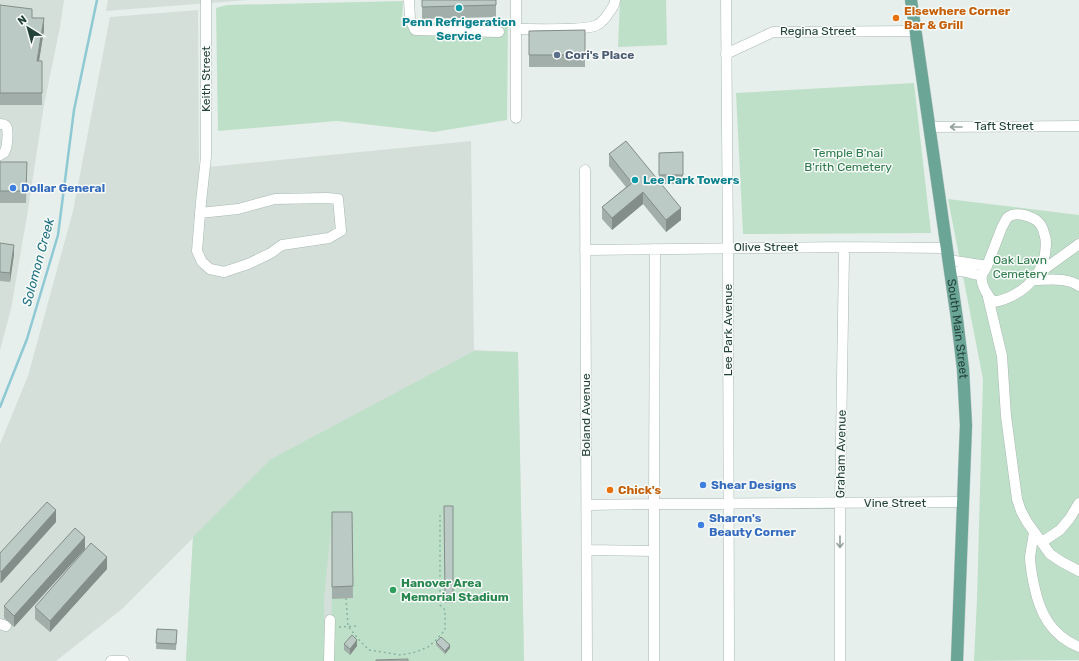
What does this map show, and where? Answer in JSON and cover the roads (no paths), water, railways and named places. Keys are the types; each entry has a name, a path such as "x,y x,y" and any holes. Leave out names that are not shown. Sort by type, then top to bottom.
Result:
{"main road":[{"name":"South Main Street","path":"911,0 963,369 966,425 957,661"}],"street":[{"name":"Keith Street","path":"200,213 238,209 275,199 338,199 341,231 329,238 282,245 271,253 248,264 224,272 210,269 202,262 197,251 200,213 206,157 206,0"},
{"path":"409,0 410,19 415,30 499,32"},
{"path":"516,0 516,118"},
{"path":"516,29 576,28 596,25 610,11 615,4 615,0"},
{"name":"Lee Park Avenue","path":"726,0 729,661"},
{"name":"Regina Street","path":"726,54 773,32 916,31"},
{"path":"0,124 4,125 8,131 6,151 0,155"},
{"name":"Taft Street","path":"929,127 1079,126"},
{"name":"Boland Avenue","path":"585,170 587,661"},
{"path":"1036,277 1042,266 1047,243 1044,232 1036,220 1020,214 1010,216 1005,221 982,276 1002,356 1006,416 1017,498 1021,511 1050,554 1079,571"},
{"path":"988,296 994,302 1004,300 1017,293 1079,244"},
{"name":"Olive Street","path":"585,250 843,247 946,248"},
{"name":"Graham Avenue","path":"840,661 843,247"},
{"path":"654,661 655,249"},
{"path":"955,261 987,266"},
{"path":"950,272 961,271 982,276"},
{"path":"1036,277 1062,279 1079,286"},
{"name":"Vine Street","path":"587,505 963,502"},
{"path":"1042,542 1060,530 1070,518 1079,503"},
{"path":"1034,532 1030,557 1036,596 1050,626 1059,636 1071,644 1079,647"},
{"path":"587,550 654,551"},
{"path":"329,661 330,623"},
{"path":"110,661 124,661"}],"waterway":[{"name":"Solomon Creek","path":"0,407 27,339 58,235 74,110 97,0"}],"place":[{"name":"Penn Refrigeration Service","path":"459,8"},
{"name":"Elsewhere Corner Bar & Grill","path":"896,18"},
{"name":"Cori's Place","path":"557,55"},
{"name":"Lee Park Towers","path":"635,180"},
{"name":"Dollar General","path":"13,188"},
{"name":"Shear Designs","path":"703,485"},
{"name":"Chick's","path":"610,490"},
{"name":"Sharon's Beauty Corner","path":"701,525"},
{"name":"Hanover Area Memorial Stadium","path":"393,590"}],"park label":[{"name":"Temple B'nai B'rith Cemetery","path":"848,160"},
{"name":"Oak Lawn Cemetery","path":"1020,267"}]}
